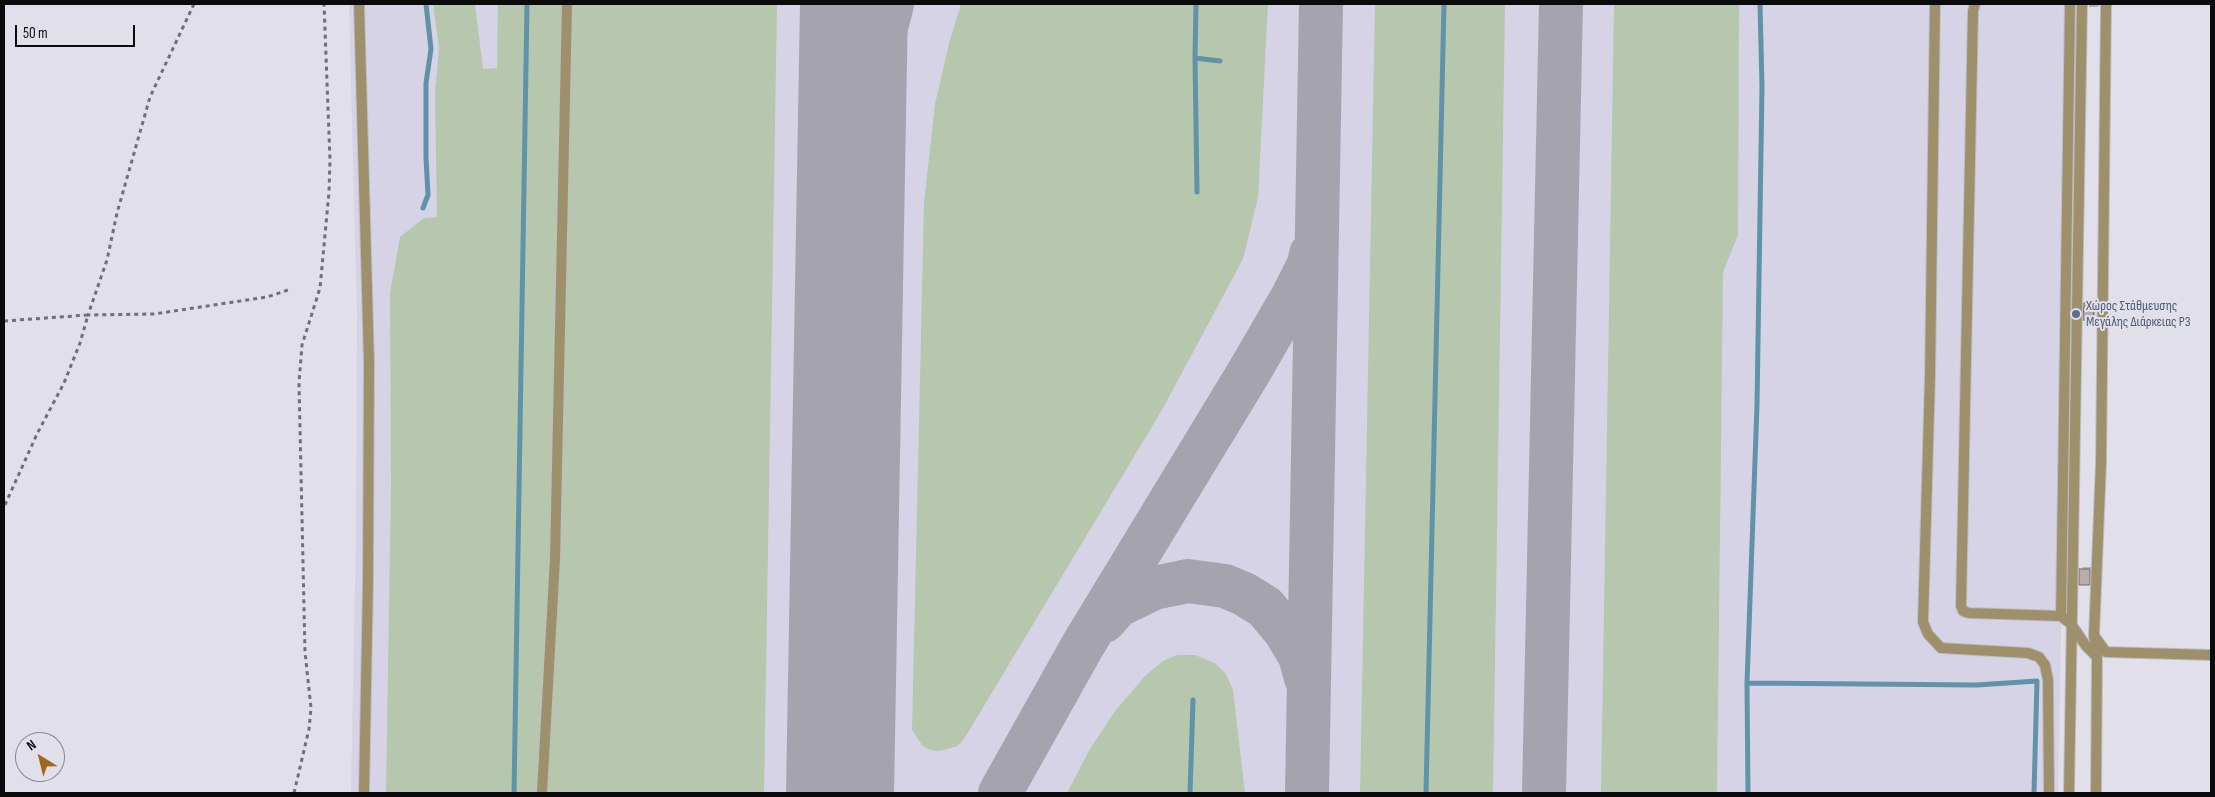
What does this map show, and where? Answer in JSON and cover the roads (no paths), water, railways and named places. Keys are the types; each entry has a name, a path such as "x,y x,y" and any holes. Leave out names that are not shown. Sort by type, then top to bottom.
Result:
{"lane":[{"path":"359,4 368,362 368,582 364,793"},
{"path":"542,793 555,559 567,4"},
{"path":"1935,4 1930,376 1923,622 1928,634 1941,648 2028,652 2039,657 2042,661 2048,680 2049,793"},
{"path":"1975,4 1973,11 1962,606 1963,611 1969,612 2061,616 2071,624 2086,646 2097,657"},
{"path":"2061,616 2070,4"},
{"path":"2068,793 2082,4"},
{"path":"2096,793 2097,657 2094,636 2101,463 2106,4"},
{"path":"2094,636 2106,652 2211,656"}],"waterway":[{"path":"423,208 428,195 426,83 431,49 426,4"},
{"path":"514,793 527,4"},
{"path":"1195,58 1196,4"},
{"path":"1426,793 1444,4"},
{"path":"1760,4 1762,87 1757,405 1747,683 1977,685 2037,681 2034,793"},
{"path":"1197,192 1195,58 1220,61"},
{"path":"1747,683 1748,793"},
{"path":"1190,793 1193,700"}],"place":[{"name":"Χώρος Στάθμευσης Μεγάλης Διάρκειας P3","path":"2076,314"}]}
